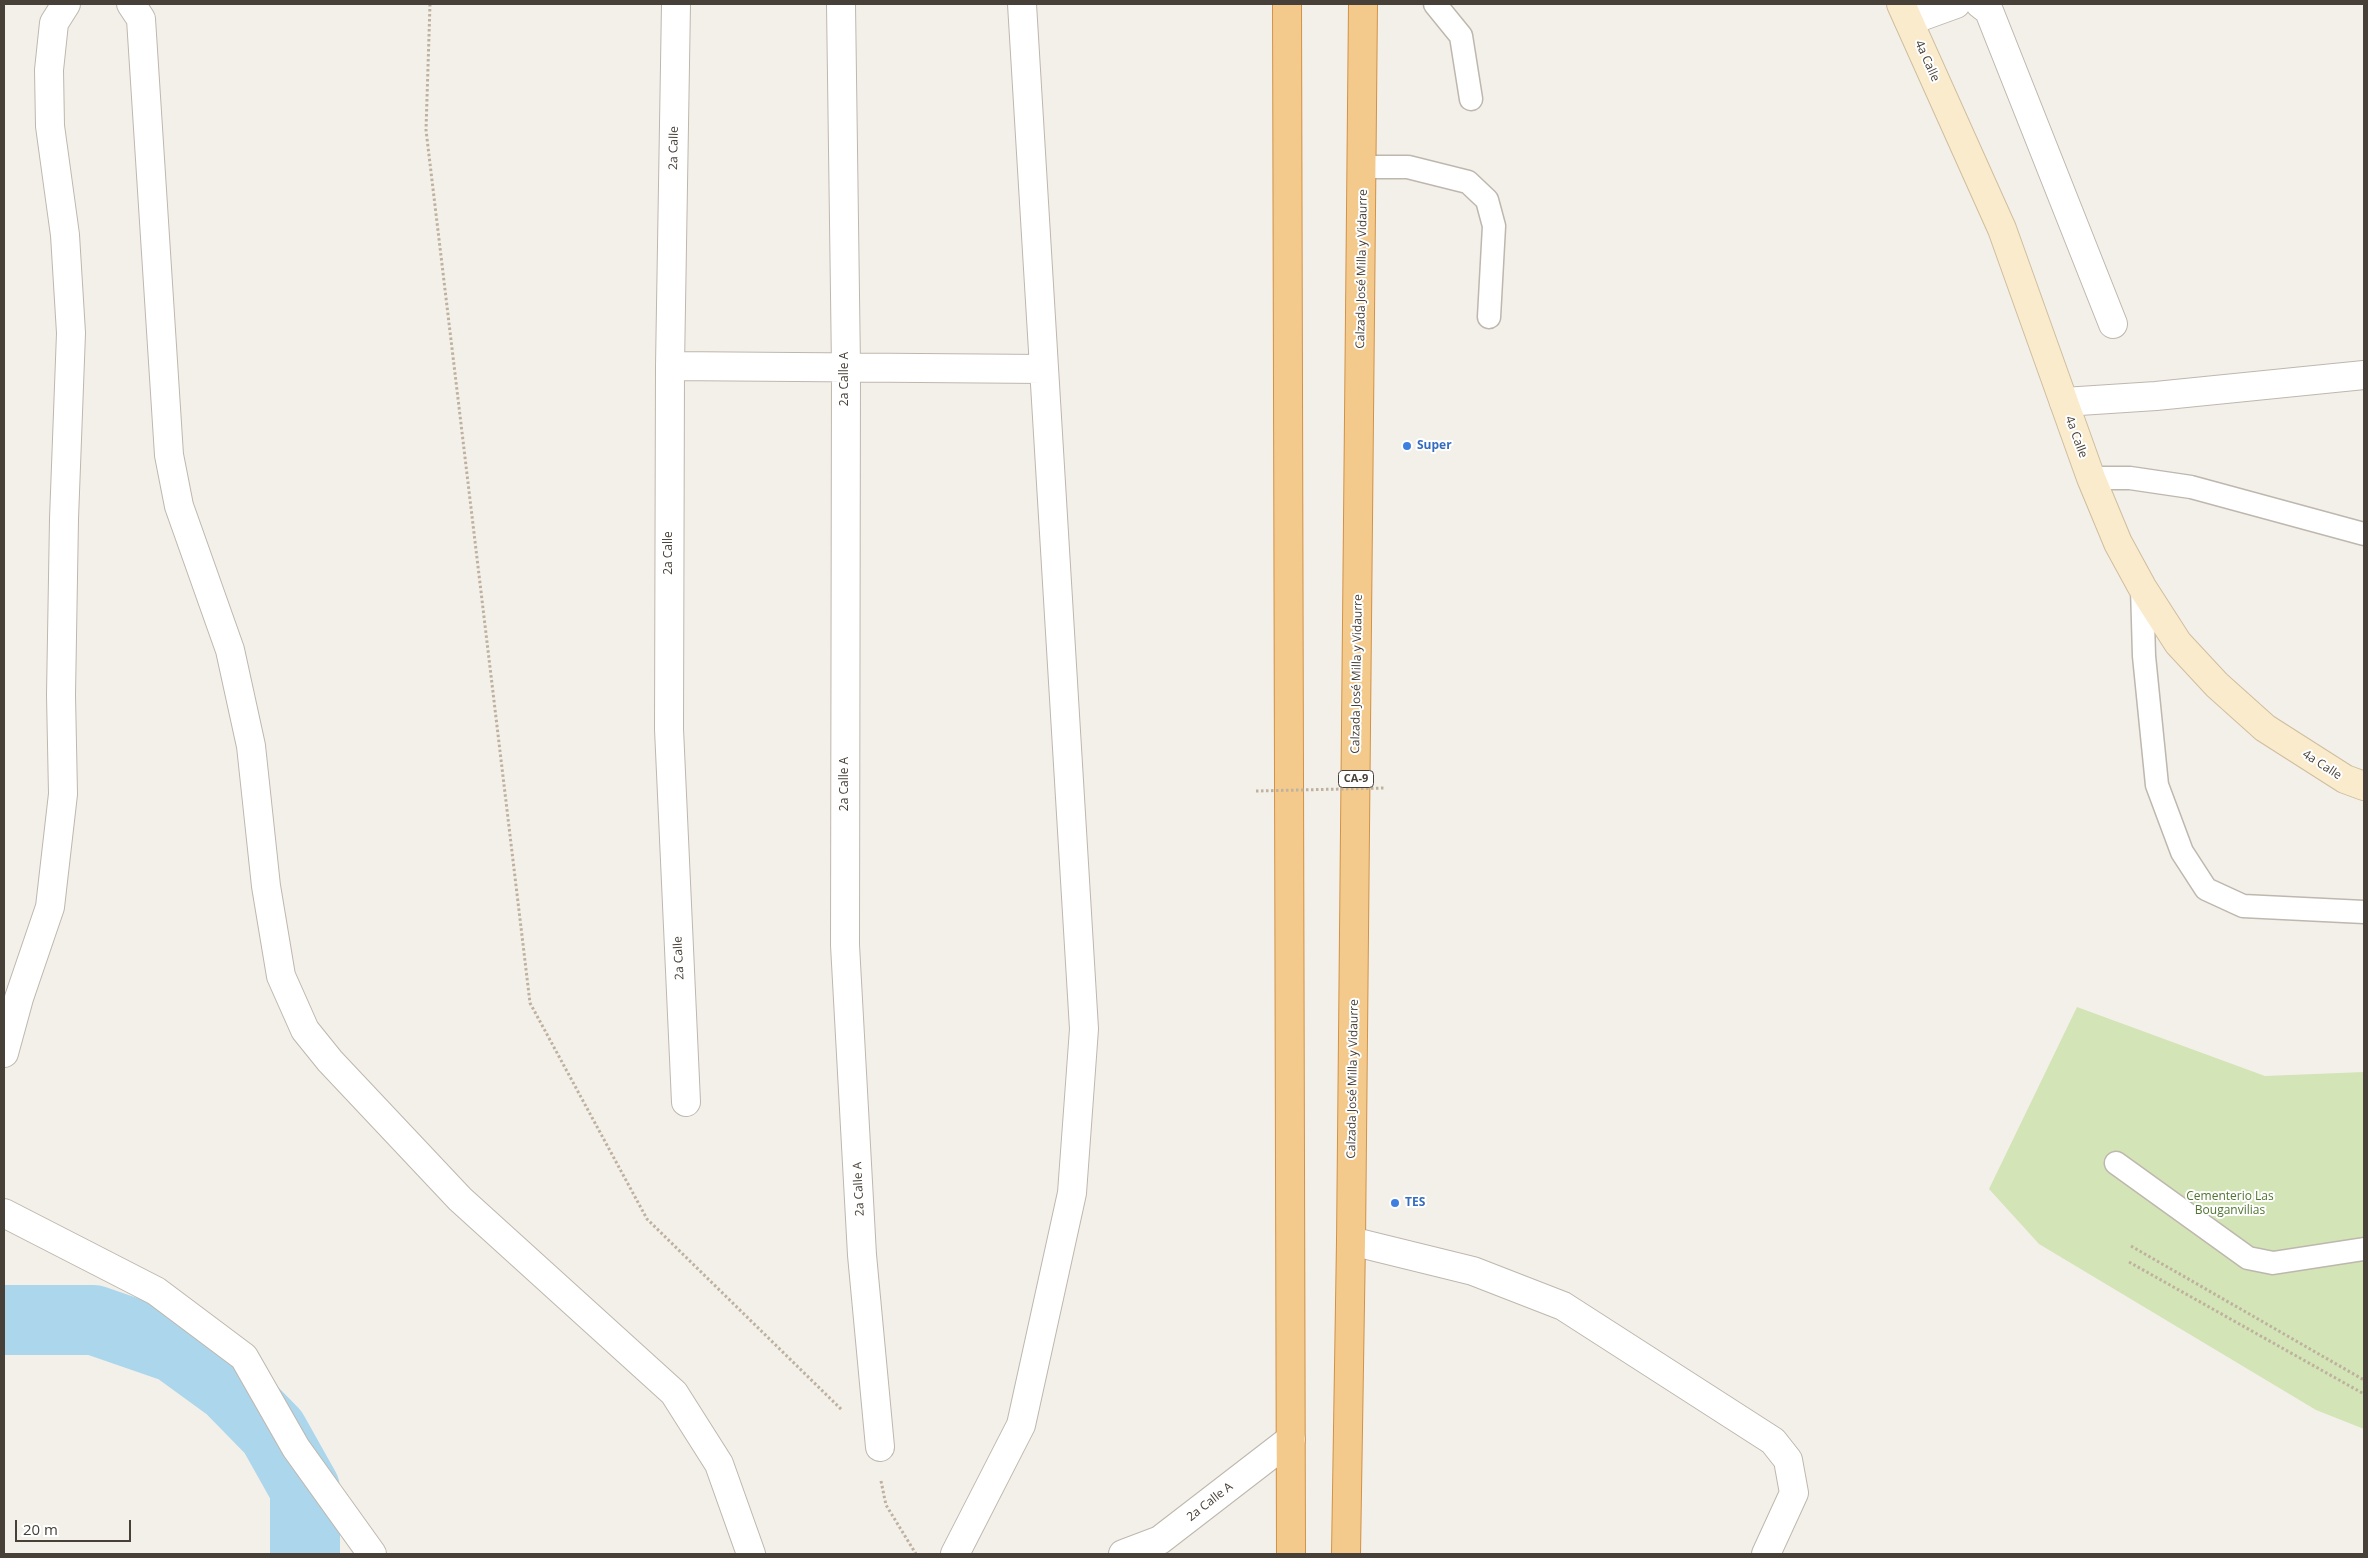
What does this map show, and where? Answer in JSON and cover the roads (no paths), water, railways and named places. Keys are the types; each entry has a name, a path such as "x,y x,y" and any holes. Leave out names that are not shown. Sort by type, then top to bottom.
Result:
{"highway":[{"path":"1287,4 1291,1554"},
{"name":"Calzada José Milla y Vidaurre","path":"1346,1554 1363,167 1363,4"}],"main road":[{"name":"4a Calle","path":"1905,12 2002,229 2091,478 2118,543 2142,587 2178,643 2217,685 2265,728 2345,780 2364,786"}],"street":[{"path":"4,1053 19,998 50,907 63,794 64,518 71,333 65,235 50,126 49,70 54,23 66,4"},
{"path":"131,4 141,19 170,455 179,506 230,650 252,746 266,886 281,976 305,1030 330,1061 453,1192 674,1393 719,1464 751,1554"},
{"name":"2a Calle","path":"676,4 670,366 669,729 686,1102"},
{"name":"2a Calle A","path":"841,4 846,368 845,945 862,1255 880,1447"},
{"path":"955,1554 1021,1425 1070,1202 1074,1174 1084,1029 1022,4"},
{"path":"1905,12 1956,4"},
{"path":"1980,4 1989,11 2114,324"},
{"path":"670,366 1044,368"},
{"path":"2064,402 2156,396 2364,375"},
{"path":"4,1213 156,1291 244,1358 296,1448 372,1554"},
{"path":"1351,1241 1473,1271 1563,1306 1773,1441 1788,1460 1794,1493 1766,1554"},
{"name":"2a Calle A","path":"1123,1554 1160,1540 1291,1439"}],"lane":[{"path":"1435,4 1462,36 1471,99"},
{"path":"1363,167 1408,167 1468,182 1486,200 1494,226 1489,317"},
{"path":"2091,478 2130,478 2190,487 2364,534"},
{"path":"2142,587 2144,656 2157,785 2182,852 2206,889 2243,906 2364,912"},
{"path":"2116,1162 2248,1258 2273,1263 2364,1249"}],"waterway":[{"path":"4,1320 94,1320 175,1348 230,1388 273,1432 305,1489 305,1554"}],"place":[{"name":"Super","path":"1407,446"},
{"name":"TES","path":"1395,1203"}],"park label":[{"name":"Cementerio Las Bouganvilias","path":"2230,1204"}]}
